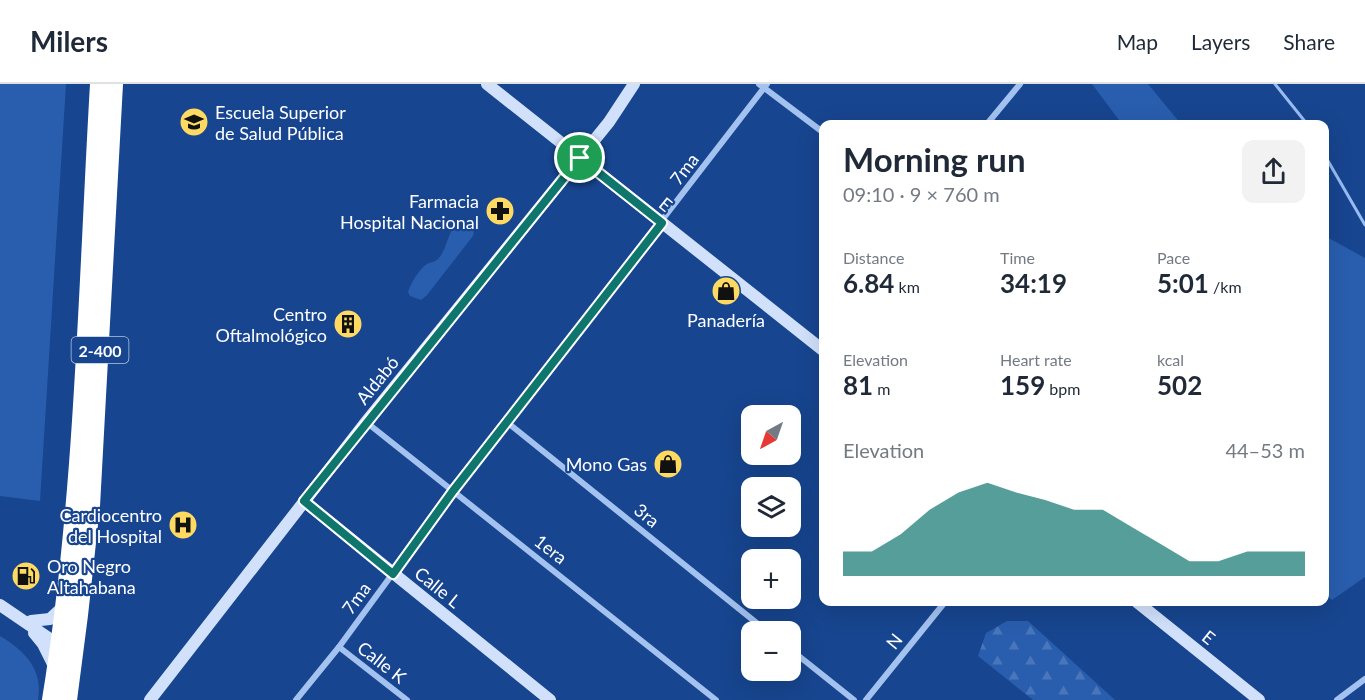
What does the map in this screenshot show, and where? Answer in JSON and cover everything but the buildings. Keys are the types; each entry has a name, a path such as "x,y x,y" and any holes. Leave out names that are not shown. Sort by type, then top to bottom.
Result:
{"highway":[{"name":"2-400","path":"68,700 67,644 63,607 75,505 99,84"},
{"name":"2-400","path":"51,700 56,672 67,644 91,506 114,84"}],"main road":[{"name":"E","path":"487,84 819,347"},
{"name":"Aldabó","path":"150,700 366,422 609,122 634,84"},
{"name":"Calle L","path":"304,501 550,700"},
{"path":"0,605 50,639 67,644"},
{"name":"E","path":"1142,606 1259,700"},
{"path":"29,623 50,619 63,607"},
{"path":"29,623 47,651 56,672"}],"street":[{"path":"990,120 1020,84"},
{"path":"763,85 819,129"},
{"name":"7ma","path":"296,700 339,647 453,491 662,223 763,85"},
{"name":"1era","path":"366,422 716,700"},
{"name":"3ra","path":"508,423 754,621"},
{"name":"N","path":"866,700 942,606"},
{"name":"Calle K","path":"339,647 407,700"},
{"path":"801,658 854,700"},
{"path":"1337,700 1365,680"}],"green space":[{"path":"0,84 66,84 40,501 0,496"},
{"path":"1092,84 1148,84 1178,120 1119,120"},
{"path":"461,222 467,223 474,231 473,236 427,295 421,300 410,296 408,292 416,276 424,266 439,258 453,229"},
{"path":"1329,238 1365,258 1365,577 1332,600 1329,597"},
{"path":"1007,621 1028,621 1115,700 1033,700 978,656 986,633"},
{"path":"0,636 17,648 35,670 39,689 38,700 0,700"}],"waterway":[{"path":"1275,84 1304,120"},
{"path":"1329,163 1365,225"}],"place":[{"name":"Escuela Superior de Salud Pública","path":"194,122"},
{"name":"Farmacia Hospital Nacional","path":"500,211"},
{"name":"Panadería","path":"726,291"},
{"name":"Centro Oftalmológico","path":"348,324"},
{"name":"Mono Gas","path":"668,464"},
{"name":"Cardiocentro del Hospital","path":"183,525"},
{"name":"Oro Negro Altahabana","path":"26,576"}],"route":[{"path":"580,158 662,223 453,491 393,574 304,501 580,158"}]}
